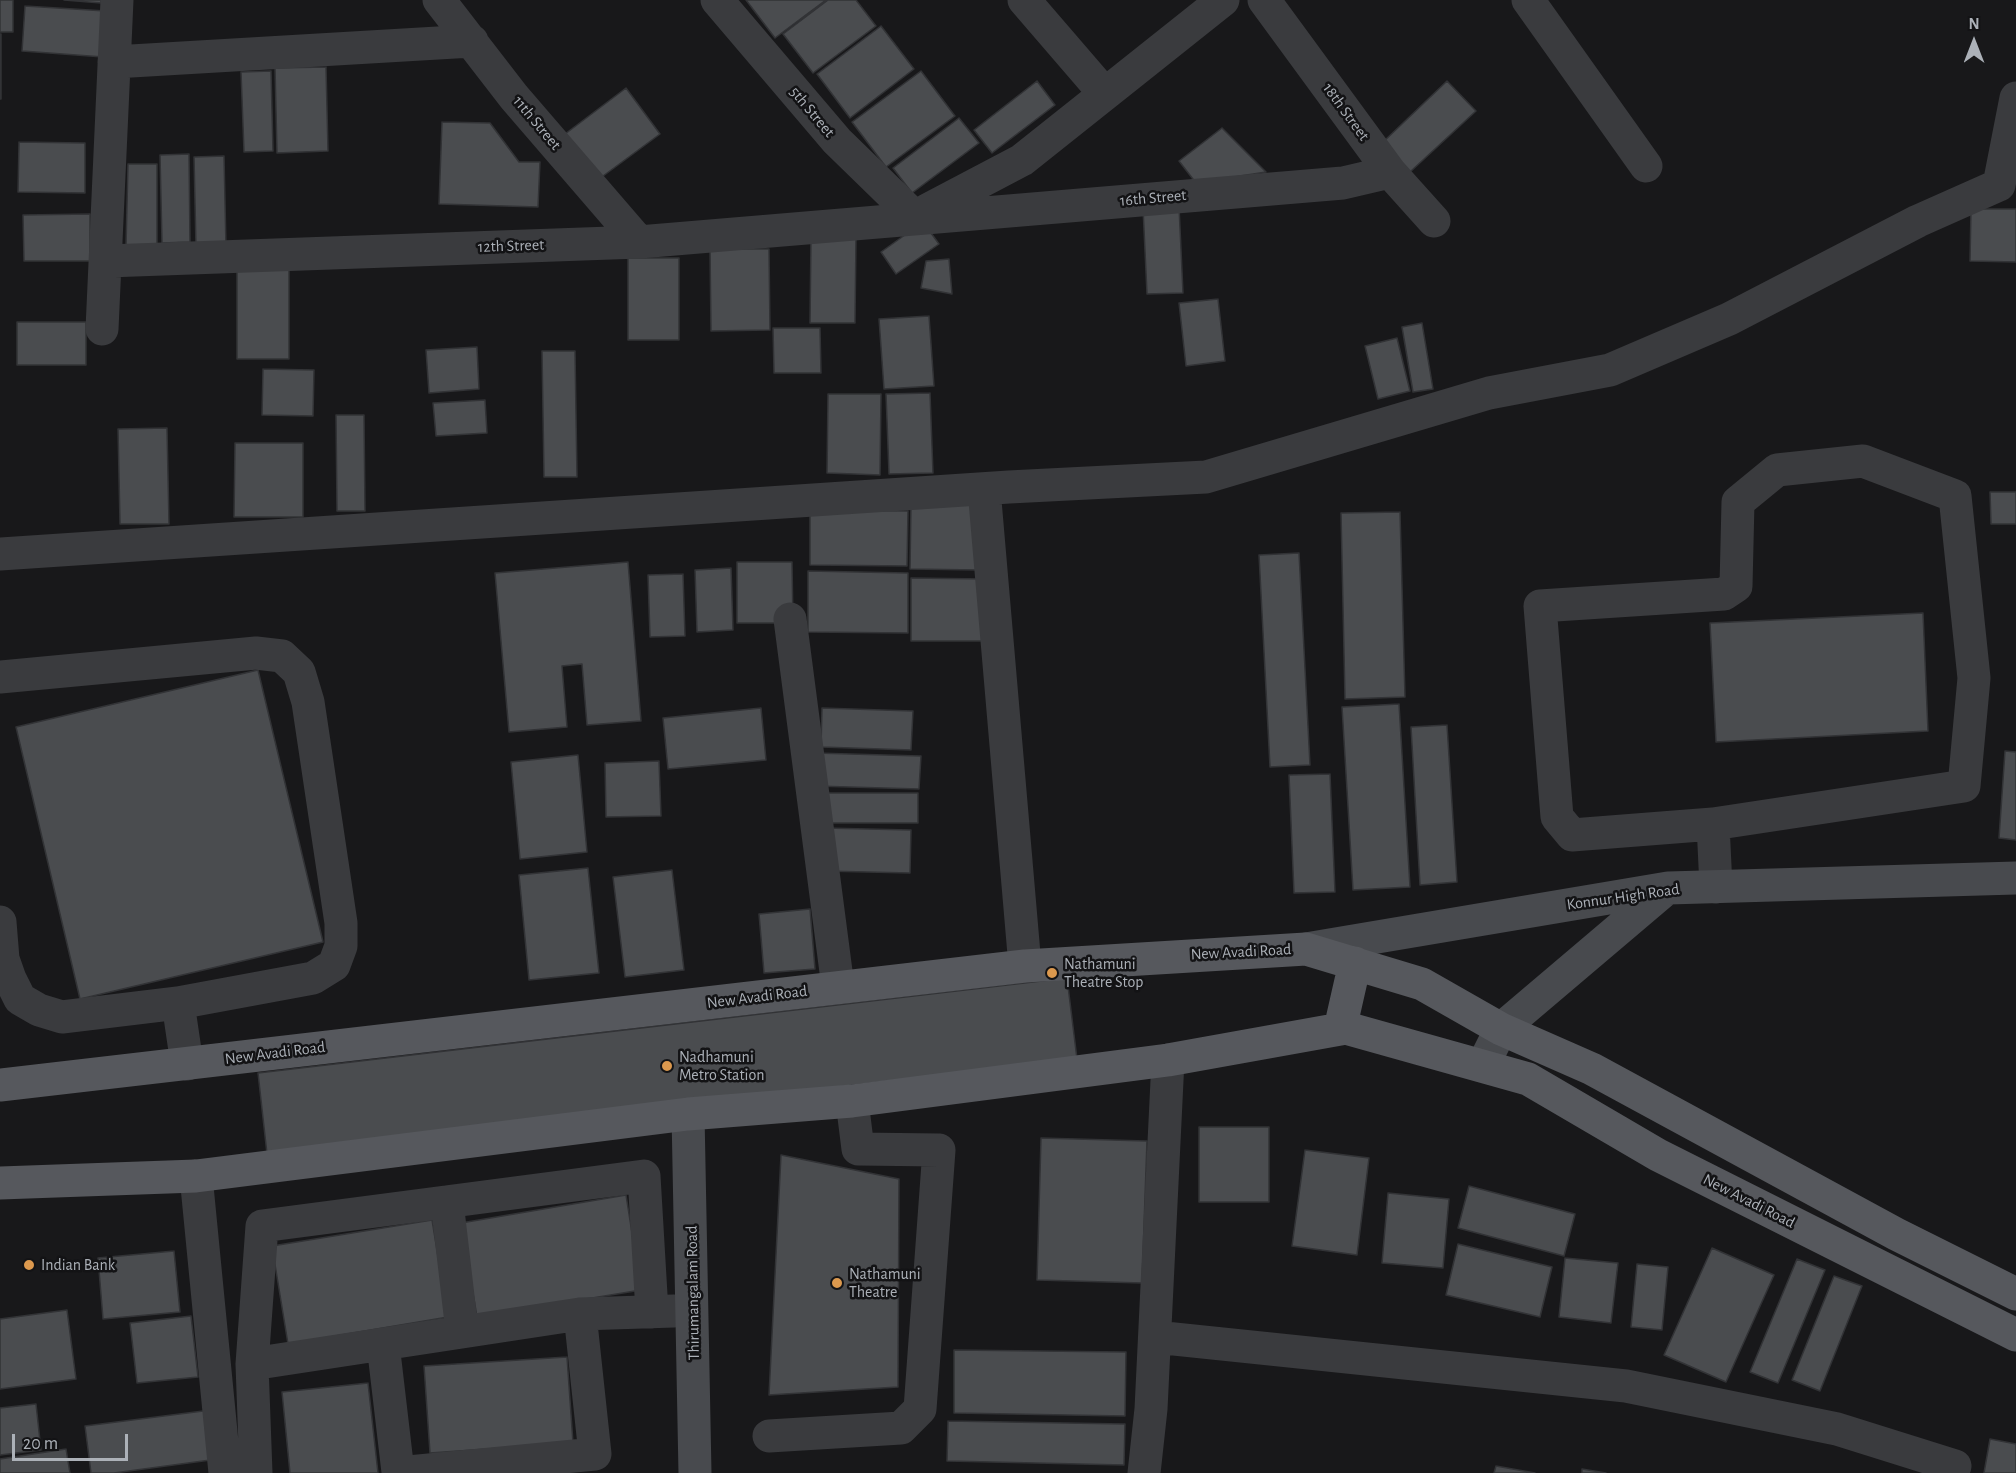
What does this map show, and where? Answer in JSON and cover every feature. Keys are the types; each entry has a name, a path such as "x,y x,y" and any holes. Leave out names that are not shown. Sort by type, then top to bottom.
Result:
{"main road":[{"name":"Konnur High Road","path":"1306,949 1668,888 2016,878"},
{"path":"1483,1065 1501,1029 1668,888"},
{"name":"New Avadi Road","path":"0,1085 1025,966 1306,949 1422,984 1501,1029 1592,1069 1896,1234 2016,1294"},
{"path":"1340,1029 1355,963"},
{"name":"New Avadi Road","path":"0,1183 195,1176 688,1114 852,1101 1168,1060 1346,1028 1528,1079 1658,1155 2016,1335"},
{"name":"Thirumangalam Road","path":"688,1114 694,1311 695,1473"}],"street":[{"path":"102,329 107,261 117,0"},
{"name":"11th Street","path":"439,0 514,97 639,242"},
{"name":"5th Street","path":"717,0 837,141 915,217"},
{"path":"1024,0 1105,94"},
{"path":"915,217 1022,160 1223,0"},
{"name":"18th Street","path":"1264,0 1390,172 1434,221"},
{"path":"1528,0 1646,166"},
{"path":"114,62 472,41"},
{"path":"0,554 984,489 1206,477 1478,396 1610,370 1729,319 1918,221 2007,187 2016,98"},
{"name":"16th Street","path":"915,217 1343,183 1390,172"},
{"name":"12th Street","path":"107,261 639,242 915,217"},
{"path":"1863,461 1954,496 1974,678 1965,786 1713,824 1572,835 1557,817 1540,606 1724,594 1736,586 1738,502 1778,470 1863,461"},
{"path":"984,489 1025,966"},
{"path":"790,619 838,987"},
{"path":"0,677 256,653 282,656 299,672 308,702 341,923 341,946 334,965 313,978 178,1003 62,1017 39,1010 20,999 3,959 0,922"},
{"path":"1713,824 1716,887"},
{"path":"178,1003 187,1064"},
{"path":"1144,1473 1155,1337 1168,1060"},
{"path":"769,1436 901,1428 920,1409 939,1150 858,1149 852,1101"},
{"path":"195,1176 225,1473"},
{"path":"256,1473 252,1364 262,1226 644,1176 652,1312"},
{"path":"447,1202 462,1332"},
{"path":"252,1364 580,1314 694,1311"},
{"path":"382,1344 398,1473 598,1463 580,1314"},
{"path":"1155,1337 1626,1386 1837,1430 1954,1466"}],"building":[{"path":"0,0 13,0 13,32 0,32"},
{"path":"64,0 101,0 101,3"},
{"path":"746,0 826,0 775,38"},
{"path":"828,0 856,0 876,26 813,73 783,34"},
{"path":"25,6 106,11 103,57 22,51"},
{"path":"881,26 914,69 850,118 817,74"},
{"path":"1,34 1,99 0,99"},
{"path":"326,67 328,151 277,153 275,68"},
{"path":"271,71 273,151 244,152 241,72"},
{"path":"921,71 955,116 886,167 852,122"},
{"path":"1037,81 1055,105 992,153 974,130"},
{"path":"1447,81 1476,111 1410,172 1382,143"},
{"path":"626,88 660,134 599,179 565,134"},
{"path":"959,118 979,143 912,193 893,168"},
{"path":"442,122 490,123 519,162 540,162 538,207 439,204"},
{"path":"1222,128 1266,172 1196,183 1179,161"},
{"path":"19,142 85,143 85,193 18,192"},
{"path":"189,154 190,242 162,243 160,155"},
{"path":"224,156 226,247 196,248 194,157"},
{"path":"128,164 157,164 157,247 126,246"},
{"path":"1179,206 1183,293 1147,294 1143,208"},
{"path":"1971,209 2016,209 2016,262 1970,261"},
{"path":"90,214 90,261 24,261 23,215"},
{"path":"923,222 939,244 896,274 881,252"},
{"path":"811,237 856,237 855,323 810,323"},
{"path":"710,249 769,249 770,330 711,331"},
{"path":"628,258 679,258 679,340 628,340"},
{"path":"949,259 952,294 921,288 926,261"},
{"path":"237,267 289,267 289,359 237,359"},
{"path":"1218,299 1225,361 1186,366 1179,303"},
{"path":"929,316 934,386 884,389 879,319"},
{"path":"17,322 86,322 86,365 17,365"},
{"path":"1422,323 1433,389 1413,392 1402,327"},
{"path":"773,328 820,328 821,373 774,373"},
{"path":"1397,338 1410,391 1378,399 1365,346"},
{"path":"477,347 479,389 429,393 426,350"},
{"path":"542,351 575,351 577,477 544,477"},
{"path":"263,369 314,370 313,416 262,415"},
{"path":"930,393 933,473 889,474 886,394"},
{"path":"828,394 881,394 880,475 827,473"},
{"path":"485,400 487,433 436,436 433,403"},
{"path":"336,415 364,415 365,511 337,511"},
{"path":"167,428 169,524 120,524 118,429"},
{"path":"235,443 303,443 303,517 234,517"},
{"path":"1990,492 2016,492 2016,524 1991,524"},
{"path":"911,503 979,504 978,570 910,569"},
{"path":"810,510 908,511 907,566 810,565"},
{"path":"1400,512 1405,697 1345,699 1341,513"},
{"path":"1299,553 1310,765 1270,767 1259,555"},
{"path":"628,562 641,721 587,725 582,664 562,666 567,727 509,732 495,573"},
{"path":"737,562 792,562 793,623 737,623"},
{"path":"731,568 733,630 697,632 695,570"},
{"path":"808,571 908,573 908,633 808,632"},
{"path":"683,574 685,636 650,637 648,575"},
{"path":"911,578 987,579 987,641 911,641"},
{"path":"1923,613 1928,731 1716,742 1710,623"},
{"path":"258,670 323,942 80,999 16,727"},
{"path":"1399,704 1410,887 1353,890 1342,707"},
{"path":"761,708 766,760 668,769 663,718"},
{"path":"822,708 913,711 911,750 821,747"},
{"path":"1447,725 1457,882 1420,885 1411,727"},
{"path":"2005,751 2016,752 2016,840 1999,838"},
{"path":"815,753 921,756 919,789 814,786"},
{"path":"578,755 587,852 520,859 511,762"},
{"path":"659,761 661,816 606,817 605,763"},
{"path":"1330,774 1335,892 1294,893 1289,775"},
{"path":"819,793 918,793 918,823 819,823"},
{"path":"825,828 911,830 910,873 824,871"},
{"path":"588,868 599,973 529,980 519,875"},
{"path":"672,870 684,970 625,977 613,877"},
{"path":"810,909 815,969 764,973 759,914"},
{"name":"Nadhamuni Metro Station","path":"1067,978 1077,1059 267,1154 258,1073"},
{"path":"1199,1127 1269,1127 1269,1202 1199,1202"},
{"path":"1041,1138 1147,1141 1142,1283 1037,1280"},
{"path":"1305,1150 1369,1158 1357,1255 1292,1246"},
{"name":"Nathamuni Theatre","path":"781,1155 899,1179 898,1387 769,1395"},
{"path":"1469,1186 1575,1214 1564,1256 1458,1228"},
{"path":"1388,1193 1449,1199 1443,1268 1382,1263"},
{"path":"626,1195 641,1290 477,1317 461,1223"},
{"path":"432,1220 448,1317 288,1344 272,1246"},
{"path":"1458,1244 1552,1267 1540,1317 1446,1295"},
{"path":"1712,1248 1774,1275 1726,1382 1664,1355"},
{"path":"174,1251 180,1312 103,1319 98,1258"},
{"path":"1565,1258 1618,1263 1611,1323 1559,1317"},
{"path":"1797,1259 1825,1270 1778,1383 1750,1372"},
{"path":"1637,1264 1668,1267 1662,1330 1631,1327"},
{"path":"1834,1276 1862,1286 1820,1391 1792,1380"},
{"path":"67,1310 76,1379 0,1389 0,1319"},
{"path":"191,1316 198,1377 137,1383 130,1323"},
{"path":"954,1350 1126,1352 1125,1416 954,1413"},
{"path":"567,1357 573,1443 430,1453 424,1366"},
{"path":"368,1383 378,1473 290,1473 282,1392"},
{"path":"36,1404 41,1450 0,1455 0,1408"},
{"path":"211,1410 218,1459 114,1473 91,1473 85,1426"},
{"path":"948,1421 1125,1424 1124,1465 947,1461"},
{"path":"1990,1439 2016,1444 2016,1473 1984,1473"},
{"path":"66,1449 70,1473 0,1473 0,1459"},
{"path":"1496,1466 1535,1473 1494,1473"},
{"path":"1582,1469 1606,1473 1582,1473"}],"place":[{"name":"Nathamuni Theatre Stop","path":"1052,973"},
{"name":"Nadhamuni Metro Station","path":"667,1066"},
{"name":"Indian Bank","path":"29,1265"},
{"name":"Nathamuni Theatre","path":"837,1283"}]}
